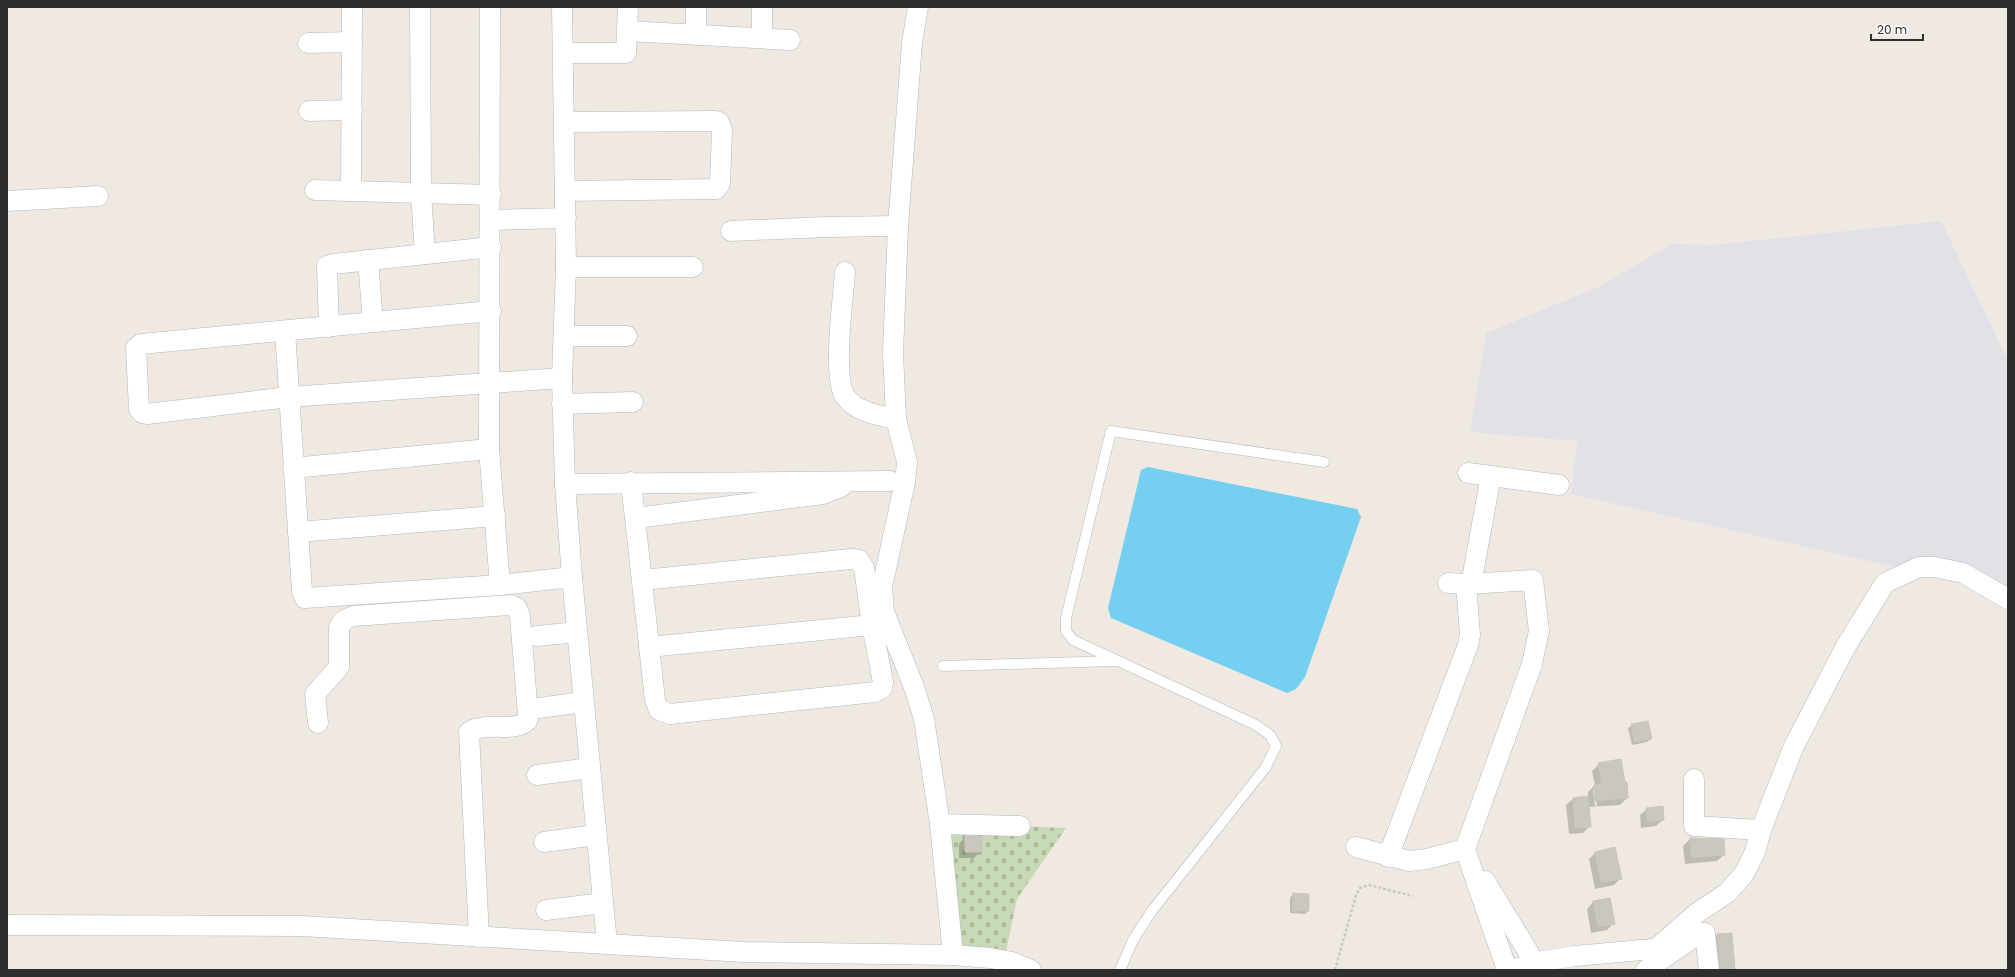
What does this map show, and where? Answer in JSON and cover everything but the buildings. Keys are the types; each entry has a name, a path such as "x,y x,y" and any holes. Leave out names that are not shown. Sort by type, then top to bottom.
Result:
{"street":[{"path":"351,190 352,7"},
{"path":"420,7 421,193 425,254"},
{"path":"490,7 491,311 488,382 489,449 500,584"},
{"path":"562,7 566,218 566,267 562,378 565,484 577,632 607,943"},
{"path":"563,52 627,52 628,7"},
{"path":"696,7 696,35"},
{"path":"762,7 762,38"},
{"path":"918,7 912,43 898,226 893,353 896,419 907,462 905,482 882,587 884,612 914,687 924,719 940,824 954,955"},
{"path":"628,31 790,40"},
{"path":"308,43 352,42"},
{"path":"309,111 352,110"},
{"path":"564,122 716,121 719,122 722,130 720,184 716,190 565,191"},
{"path":"315,190 490,195"},
{"path":"7,201 98,196"},
{"path":"491,220 566,218"},
{"path":"731,231 898,226"},
{"path":"329,327 327,266 368,260 491,247"},
{"path":"368,260 373,322"},
{"path":"566,267 693,267"},
{"path":"845,272 839,347 840,379 844,396 854,406 872,413 896,419"},
{"path":"491,311 144,343 137,345 136,348 139,409 142,413 288,397 562,378"},
{"path":"286,331 288,397 293,468 302,591 305,598 500,584 572,577"},
{"path":"564,336 627,336"},
{"path":"562,404 633,402"},
{"path":"293,468 489,449"},
{"path":"1468,473 1559,485"},
{"path":"1388,857 1468,645 1470,635 1462,584 1491,476"},
{"path":"636,518 823,494 852,480"},
{"path":"565,484 631,482 890,481"},
{"path":"631,482 643,580 655,700 659,710 670,714 875,692 882,688 883,682 872,625 864,568 859,560 851,559 643,580"},
{"path":"298,532 495,516"},
{"path":"1511,970 1535,963 1575,956 1648,951 1658,947 1688,921 1717,901 1735,884 1744,874 1755,852 1761,830 1793,748 1846,646 1885,584 1919,567 1935,567 1963,573 2008,599"},
{"path":"1462,584 1533,580 1539,631 1532,664 1465,849 1507,970"},
{"path":"318,723 315,694 339,667 339,628 341,622 346,619 354,616 503,606 515,606 517,608 521,624 528,716 527,721 520,725 477,728 469,732 478,937"},
{"path":"649,647 872,625"},
{"path":"537,636 577,632"},
{"path":"539,708 584,702"},
{"path":"537,775 590,768"},
{"path":"1694,779 1694,826 1761,830"},
{"path":"940,824 1020,826"},
{"path":"544,842 596,835"},
{"path":"1356,847 1388,857 1409,861 1421,860 1465,849"},
{"path":"1465,849 1535,963"},
{"path":"546,910 603,903"},
{"path":"7,925 301,926 607,943 898,962 954,955 1012,962 1031,970"},
{"path":"1646,970 1700,933 1705,933 1709,970"}],"lane":[{"path":"1120,970 1133,940 1151,912 1266,766 1276,746 1270,735 1256,725 1073,640 1066,631 1066,618 1111,431 1324,462"},
{"path":"943,666 1117,661"}],"path":[{"path":"1335,970 1356,895 1360,888 1369,885 1413,896"}],"shaded area":[{"path":"1941,221 2008,361 2008,606 1980,581 1918,572 1571,494 1577,441 1470,432 1486,333 1596,288 1672,244 1713,245"}],"green space":[{"path":"936,823 1066,828 1017,899 1005,956 950,953"}],"water":[{"path":"1148,467 1357,509 1361,517 1305,677 1296,689 1287,693 1111,618 1108,608 1141,470"}]}
